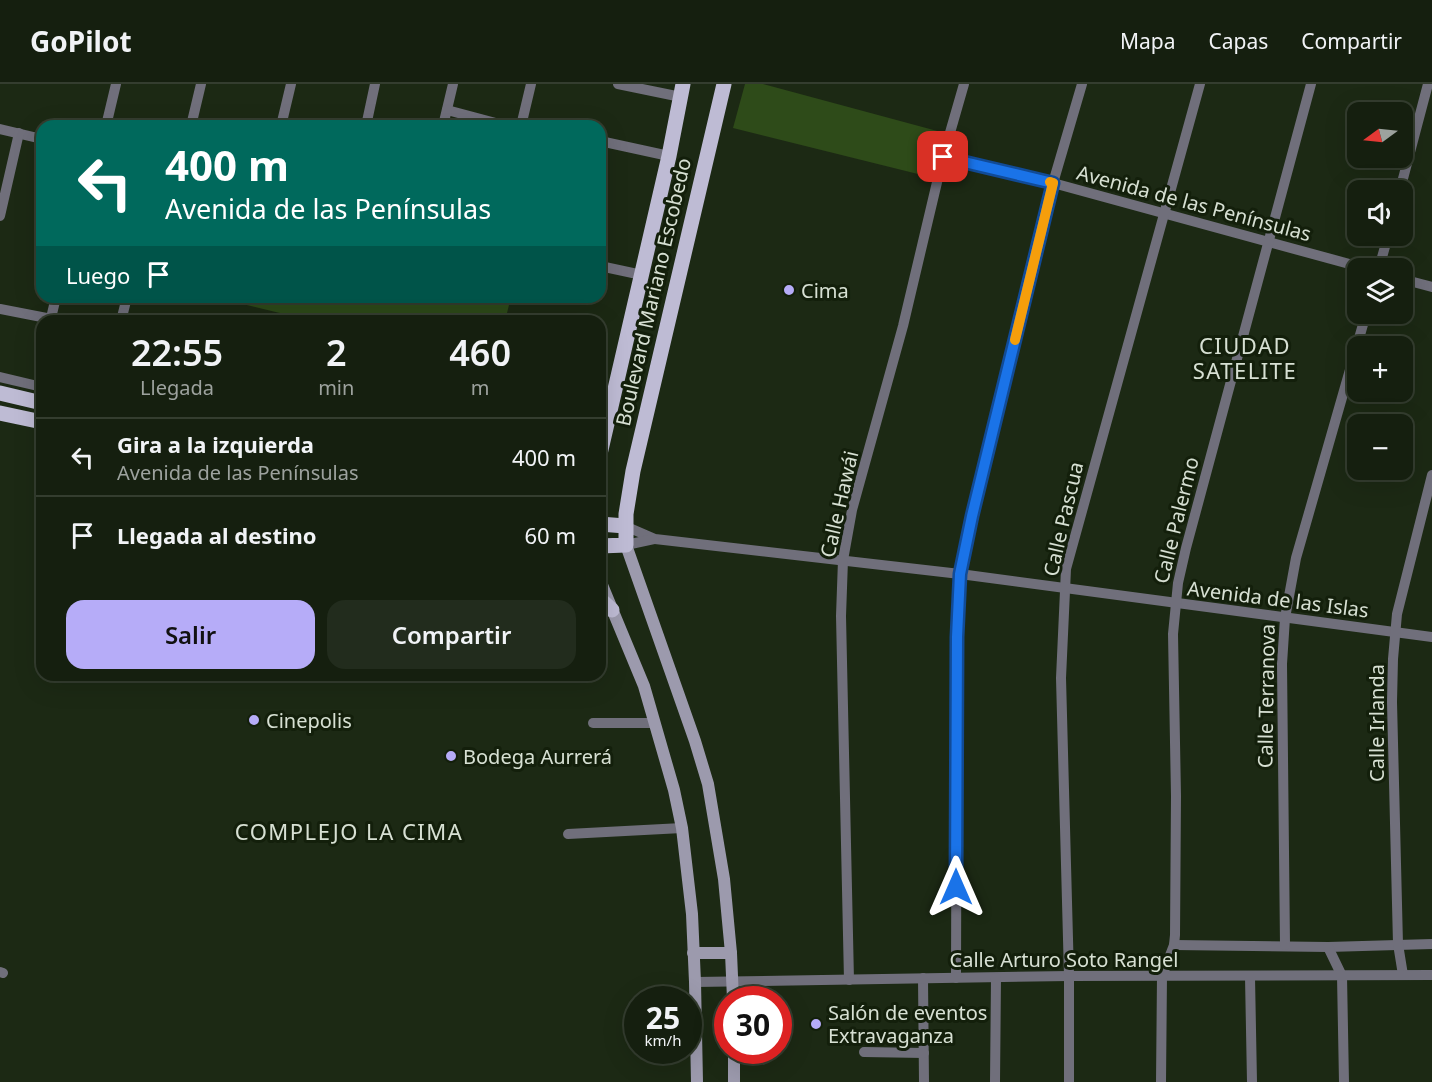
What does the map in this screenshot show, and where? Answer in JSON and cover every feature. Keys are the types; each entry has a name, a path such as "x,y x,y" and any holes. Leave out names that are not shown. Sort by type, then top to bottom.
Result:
{"main road":[{"name":"Boulevard Mariano Escobedo","path":"626,545 625,526 633,471 724,84"},
{"name":"Boulevard Mariano Escobedo","path":"606,428 682,90"},
{"path":"0,393 36,402"},
{"path":"0,413 36,421"},
{"path":"606,524 625,526"},
{"path":"606,546 626,545"},
{"path":"606,604 612,610"}],"street":[{"path":"107,120 116,84"},
{"path":"192,120 201,84"},
{"path":"282,120 291,84"},
{"path":"367,120 375,84"},
{"path":"444,120 453,84"},
{"path":"522,120 531,84"},
{"path":"618,84 682,90"},
{"name":"Calle Hawái","path":"849,980 842,627 843,560 852,510 903,326 943,157 964,84"},
{"path":"956,978 957,637 960,574 969,527 1053,183 1082,84"},
{"name":"Calle Pascua","path":"1069,1082 1069,976 1061,678 1066,569 1200,84"},
{"name":"Calle Palermo","path":"1162,976 1174,945 1176,796 1173,670 1175,604 1186,548 1311,84"},
{"path":"1403,180 1428,84"},
{"path":"447,110 484,120"},
{"path":"0,129 36,137"},
{"path":"0,216 19,133"},
{"path":"606,142 669,156"},
{"name":"Avenida de las Penínsulas","path":"943,157 1053,183 1347,263"},
{"path":"606,267 642,275"},
{"path":"1413,282 1432,287"},
{"path":"0,309 36,315"},
{"name":"Calle Terranova","path":"1285,945 1282,676 1285,618 1296,558 1363,324"},
{"path":"0,377 36,386"},
{"name":"Calle Irlanda","path":"1403,975 1398,944 1392,702 1395,632 1404,585 1432,475"},
{"name":"Avenida de las Islas","path":"625,526 655,539 960,574 1432,637"},
{"name":"Avenida de las Islas","path":"626,545 655,539"},
{"name":"Boulevard Mariano Escobedo","path":"626,545 708,784 724,879 733,986"},
{"path":"606,595 644,686 674,790 682,828 689,882 695,982 697,1082"},
{"path":"593,723 654,723"},
{"path":"568,834 682,828"},
{"path":"1174,945 1328,947 1432,944"},
{"path":"1328,947 1342,976 1344,1082"},
{"path":"693,953 731,953"},
{"name":"Calle Arturo Soto Rangel","path":"695,982 1069,976 1432,975"},
{"path":"1161,1082 1162,976"},
{"path":"1251,977 1252,1082"},
{"path":"923,978 924,1082"},
{"path":"995,1082 996,978"},
{"path":"864,1052 924,1053"},
{"path":"734,1064 734,1082"}],"green space":[{"path":"745,84 763,84 941,132 930,177 733,128"},
{"path":"239,303 510,303 506,315 288,315"}],"slow traffic":[{"path":"1015,340 1053,183 1050,182"}],"place":[{"name":"Cima","path":"789,290"},
{"name":"Cinepolis","path":"254,720"},
{"name":"Bodega Aurrerá","path":"451,756"},
{"name":"Salón de eventos Extravaganza","path":"816,1024"}],"district":[{"name":"CIUDAD SATELITE","path":"1245,358"},
{"name":"COMPLEJO LA CIMA","path":"349,831"}],"route":[{"path":"943,157 1053,183 960,574 957,637 956,887"}]}
